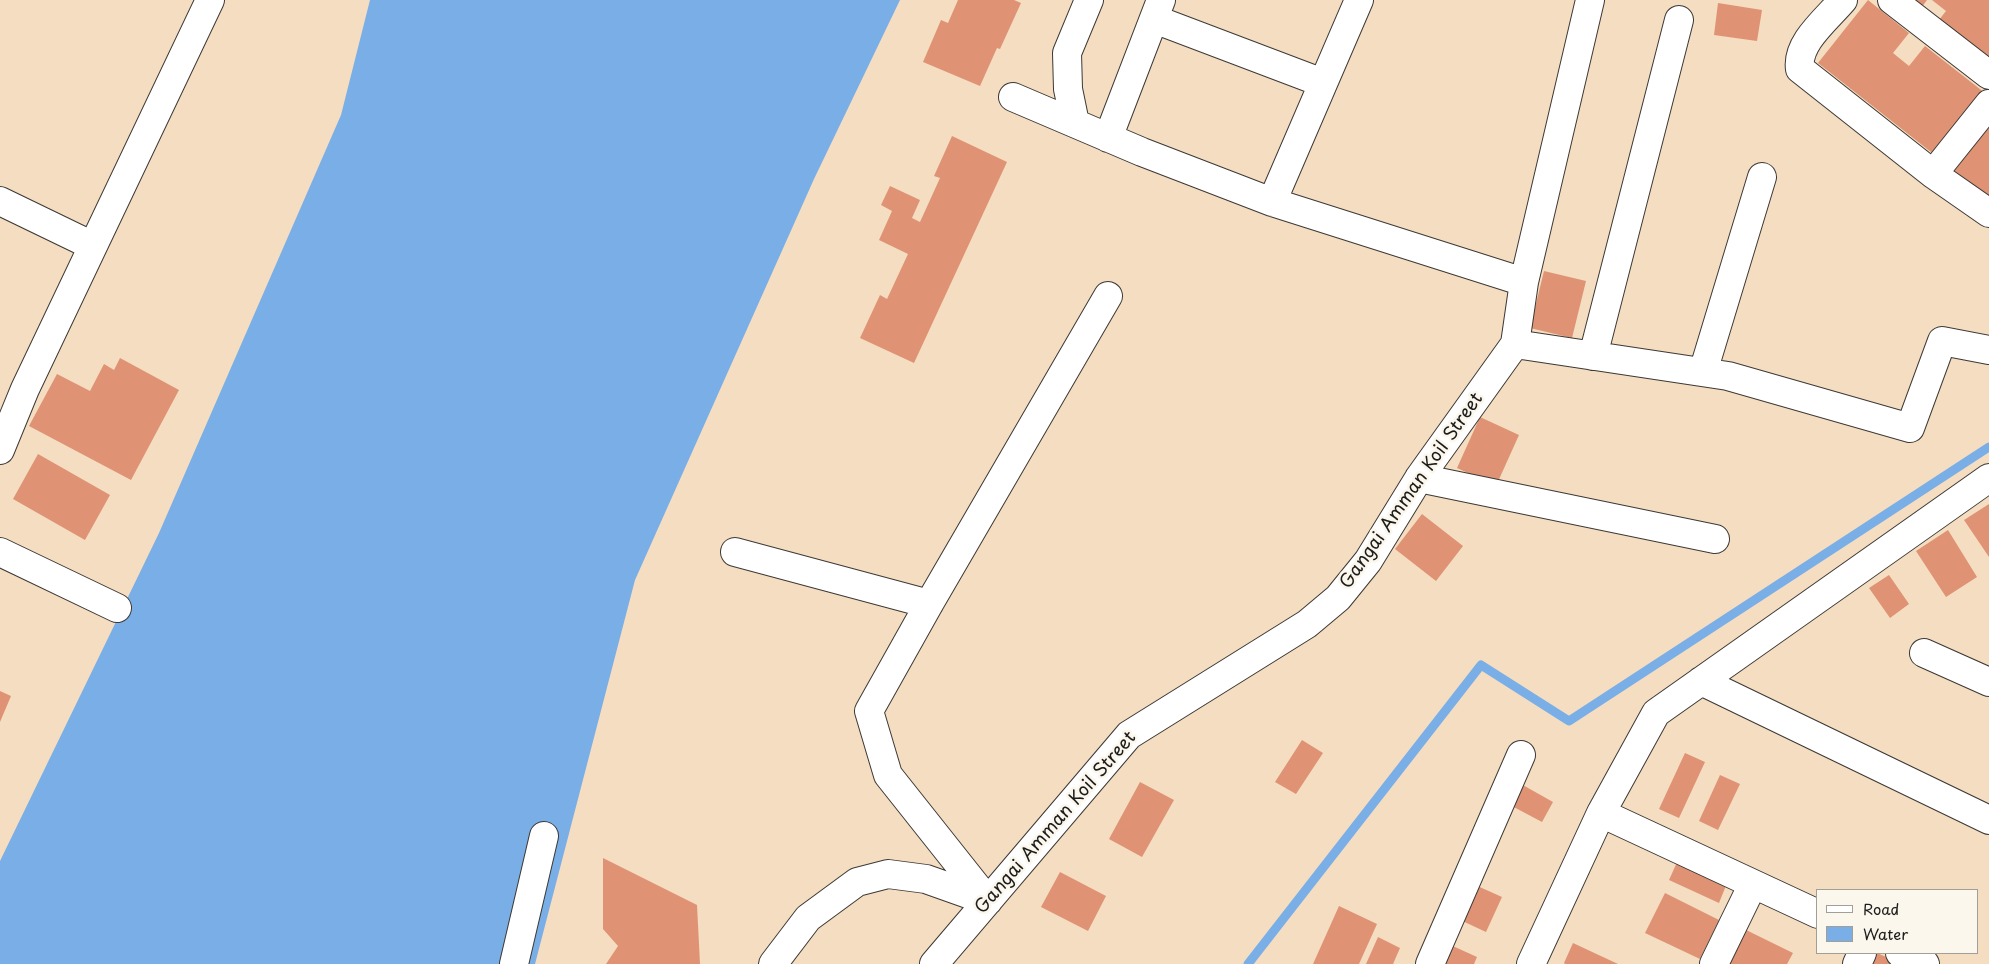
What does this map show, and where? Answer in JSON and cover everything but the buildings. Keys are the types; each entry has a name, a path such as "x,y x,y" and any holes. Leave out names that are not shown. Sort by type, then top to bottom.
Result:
{"street":[{"path":"0,450 25,389 210,0"},
{"path":"1075,124 1068,88 1067,52 1089,0"},
{"path":"1272,202 1359,0"},
{"name":"Gangai Amman Koil Street","path":"934,964 1129,736 1307,624 1338,598 1368,562 1419,478 1515,344 1524,282 1590,0"},
{"path":"1843,0 1802,47 1799,60 1800,69 1933,174 1989,213"},
{"path":"1892,0 1989,75"},
{"path":"1108,138 1158,10 1323,83"},
{"path":"1593,356 1679,20"},
{"path":"1013,97 1108,138 1272,202 1524,282"},
{"path":"1933,174 1989,104"},
{"path":"1703,372 1762,177"},
{"path":"0,201 93,246"},
{"path":"988,901 888,775 869,710 1108,296"},
{"path":"1515,344 1728,376 1910,428 1942,341 1989,350"},
{"path":"1419,478 1715,539"},
{"path":"1531,964 1601,813 1656,713 1989,478"},
{"path":"0,552 117,608"},
{"path":"734,552 929,604"},
{"path":"1924,653 1989,682"},
{"path":"1701,681 1989,820"},
{"path":"1430,964 1521,755"},
{"path":"1601,813 1816,913"},
{"path":"514,964 544,836"},
{"path":"773,964 808,918 857,882 888,874 926,879 988,901"},
{"path":"1714,964 1753,884"},
{"path":"1902,954 1924,964"}],"water":[{"path":"370,0 900,0 814,179 635,580 535,964 0,964 0,861 159,533 341,115"}],"waterway":[{"path":"1248,964 1481,665 1569,721 1989,447"}]}
